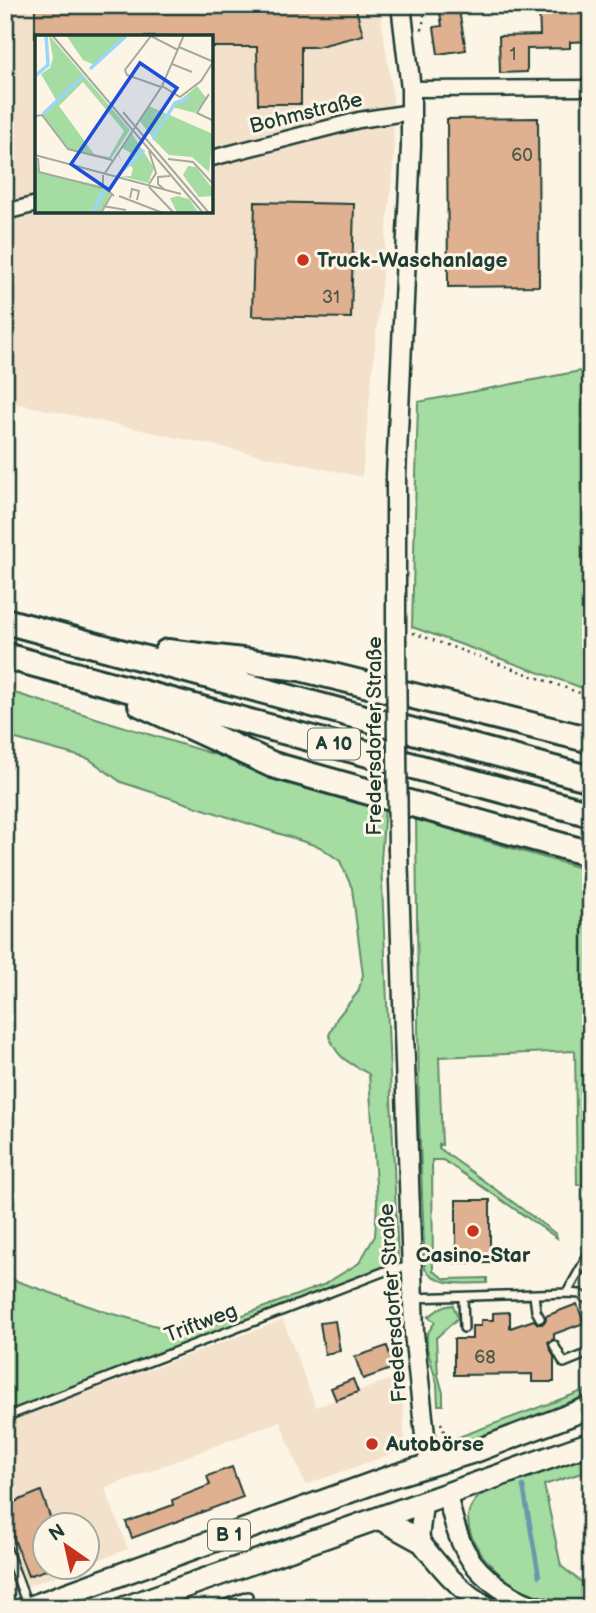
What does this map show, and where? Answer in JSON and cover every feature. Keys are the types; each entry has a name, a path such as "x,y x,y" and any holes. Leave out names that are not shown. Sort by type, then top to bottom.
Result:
{"highway":[{"name":"A 10","path":"5,621 591,779"},
{"path":"82,642 300,668 591,740"},
{"name":"A 10","path":"5,656 591,814"},
{"path":"77,674 273,765 591,854"}],"main road":[{"name":"B 1","path":"28,1608 390,1478 476,1451 591,1407"},
{"name":"B 1","path":"124,1608 591,1443"},
{"path":"431,1465 447,1495"},
{"path":"423,1503 431,1465"},
{"path":"379,1518 419,1539"}],"street":[{"name":"Fredersdorfer Straße","path":"401,5 411,89 411,112 397,476 398,850 411,1267 417,1369 431,1465"},
{"path":"411,89 591,88"},
{"name":"Bohmstraße","path":"214,157 359,120 411,112"},
{"path":"5,212 35,204"},
{"path":"447,1495 466,1553 485,1576 519,1598 544,1608"},
{"path":"423,1503 419,1539 454,1583 490,1608"}],"lane":[{"path":"567,1293 591,1250"},
{"name":"Triftweg","path":"5,1417 388,1270 411,1267"},
{"path":"413,1298 567,1293 580,1294 591,1302"},
{"path":"534,1295 536,1311 540,1318"},
{"path":"463,1297 464,1328"},
{"path":"554,1345 564,1363 591,1352"},
{"path":"5,1545 28,1608"},
{"path":"215,1608 248,1596"}],"path":[{"path":"396,635 406,630 591,697"}],"shaded area":[{"path":"5,5 379,5 393,97 394,157 362,477 5,401"},
{"path":"283,1320 316,1407 402,1375 405,1449 305,1485 280,1421 105,1488 128,1549 102,1559 102,1512 32,1512 32,1582 39,1582 5,1594 5,1423"}],"green space":[{"path":"591,369 591,691 412,627 418,402"},
{"path":"5,690 385,807 381,861 398,1261 183,1347 5,1414 5,1277 106,1312 175,1331 194,1331 323,1285 359,1263 375,1236 377,1201 369,1074 340,1055 329,1035 337,1018 358,992 363,975 352,888 340,861 320,847 121,782 89,759 5,736"},
{"path":"416,814 469,836 591,871 591,1185 577,1185 575,1051 439,1057 442,1145 439,1144 439,1148 556,1234 557,1238 443,1160 432,1160 433,1271 445,1279 487,1278 487,1283 445,1282 425,1269 419,1119"},
{"path":"453,1305 458,1318 436,1338 438,1375 443,1393 443,1405 438,1405 437,1384 427,1348 427,1334 435,1322 428,1317 442,1307"},
{"path":"591,1388 591,1399 460,1444 448,1441"},
{"path":"591,1452 591,1470 544,1485 561,1566 580,1581 591,1583 591,1602 542,1597 516,1587 496,1571 479,1551 469,1528 468,1514 471,1507 481,1494"}],"building":[{"path":"35,5 355,5 363,35 316,47 301,47 301,104 258,104 257,47 214,47 214,35 35,35"},
{"path":"439,5 458,5 466,50 438,54 434,27 442,26"},
{"path":"539,5 591,5 591,41 570,42 570,48 527,49 527,72 500,73 499,36 540,35"},
{"path":"538,118 539,286 448,287 447,119"},
{"name":"Truck-Waschanlage","path":"255,202 354,204 351,318 252,316"},
{"name":"Casino-Star","path":"456,1200 490,1200 490,1263 456,1263"},
{"path":"577,1304 584,1323 554,1334 554,1339 548,1342 554,1357 554,1382 532,1382 532,1374 454,1375 454,1339 472,1339 472,1326 481,1326 481,1320 493,1320 493,1313 510,1312 510,1328 534,1320 542,1324 546,1316"},
{"path":"335,1321 340,1351 325,1354 320,1323"},
{"path":"387,1346 394,1368 363,1379 355,1357"},
{"path":"353,1379 358,1392 336,1400 331,1388"},
{"path":"232,1467 243,1497 132,1538 126,1522 173,1505 172,1500 210,1485 207,1476"},
{"path":"41,1491 48,1512 32,1512 32,1575 28,1576 5,1515 5,1506"}],"waterway":[{"path":"523,1486 539,1576"}],"place":[{"name":"Truck-Waschanlage","path":"303,260"},
{"name":"Casino-Star","path":"473,1231"},
{"name":"Autobörse","path":"372,1444"}]}
